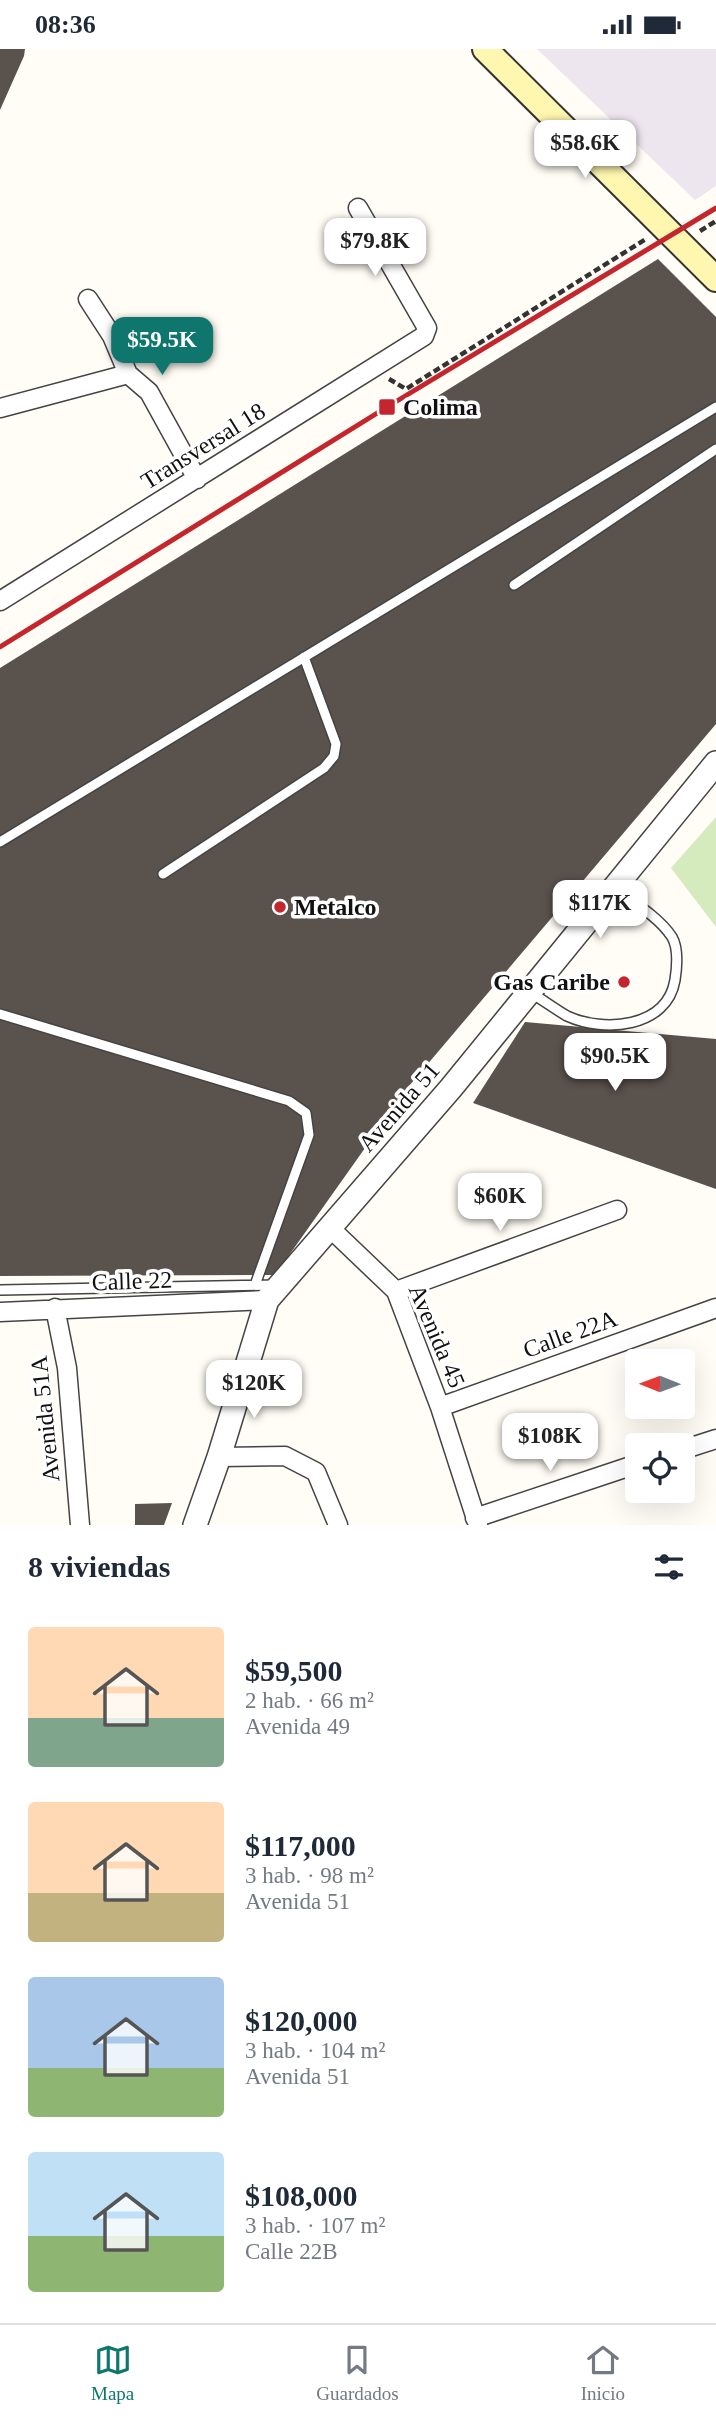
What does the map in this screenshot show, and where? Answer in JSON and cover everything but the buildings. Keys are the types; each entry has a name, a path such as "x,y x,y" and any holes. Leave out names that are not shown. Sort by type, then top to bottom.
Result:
{"main road":[{"path":"485,49 716,279"}],"street":[{"name":"Transversal 18","path":"0,601 424,336 427,328 358,208"},
{"path":"88,299 112,336 128,374 149,392 197,479"},
{"path":"0,408 128,374"},
{"name":"Avenida 51","path":"195,1525 219,1457 267,1290 329,1227 451,1088 716,763"},
{"path":"397,1291 617,1210"},
{"name":"Avenida 45","path":"329,1227 397,1291 440,1407 477,1521"},
{"name":"Calle 22","path":"0,1312 267,1290"},
{"name":"Avenida 51A","path":"55,1308 67,1368 80,1525"},
{"name":"Calle 22A","path":"440,1407 716,1308"},
{"path":"695,1446 716,1439"},
{"path":"219,1457 285,1456 316,1472 338,1525"},
{"path":"477,1521 625,1469"}],"lane":[{"path":"0,842 716,407"},
{"path":"514,585 716,449"},
{"path":"163,874 324,768 334,756 336,744 304,657"},
{"path":"529,992 568,1016 608,1025 648,1017 662,1007 674,984 677,960 674,939 657,919 614,889"},
{"path":"0,1014 289,1101 306,1112 309,1135 267,1290 0,1290"}],"path":[{"path":"371,369 405,389 665,228"}],"shaded area":[{"path":"537,49 716,49 716,186 695,200"}],"green space":[{"path":"716,817 716,927 671,868"}],"railway":[{"path":"0,647 387,407 716,208"}],"place":[{"name":"Colima","path":"387,407"},
{"name":"Metalco","path":"280,907"},
{"name":"Gas Caribe","path":"624,982"}]}
